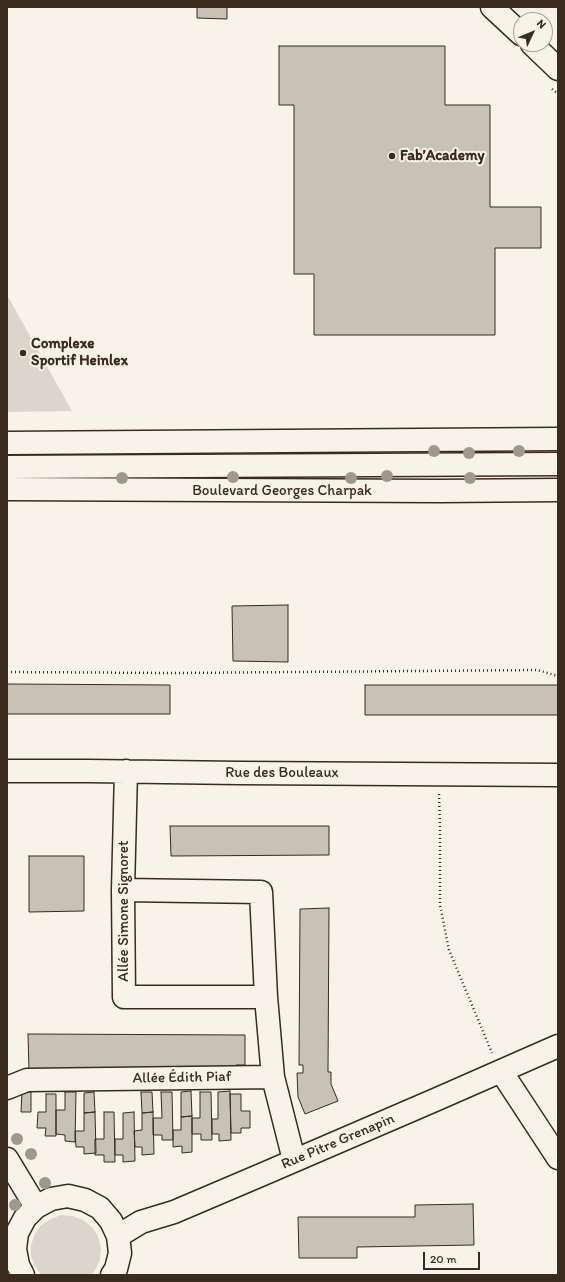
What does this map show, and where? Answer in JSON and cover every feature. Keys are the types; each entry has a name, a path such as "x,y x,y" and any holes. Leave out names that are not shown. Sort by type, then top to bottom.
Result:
{"street":[{"path":"492,7 513,27"},
{"path":"540,52 558,69"},
{"path":"7,443 558,439"},
{"path":"7,467 558,464"},
{"name":"Boulevard Georges Charpak","path":"7,489 400,491 558,490"},
{"name":"Rue des Bouleaux","path":"7,771 558,775"},
{"name":"Allée Simone Signoret","path":"126,771 123,890 124,997 266,997"},
{"path":"123,890 261,892 266,997 272,1077 294,1160"},
{"name":"Rue Pitre Grenapin","path":"118,1236 141,1222 174,1212 501,1072 558,1046"},
{"path":"501,1072 558,1158"},
{"name":"Allée Édith Piaf","path":"7,1088 27,1080 272,1077"},
{"path":"7,1159 36,1207"},
{"path":"16,1270 15,1249 17,1233 25,1218 36,1207 51,1199 68,1196 85,1200 100,1208 112,1221 118,1236 120,1253 116,1269 112,1275"}],"path":[{"path":"7,672 175,673 537,670 558,676"},
{"path":"438,773 440,905 449,950 486,1040 501,1072"}],"shaded area":[{"name":"Complexe Sportif Heinlex","path":"7,295 72,411 7,412"},
{"path":"61,1215 73,1216 83,1220 92,1227 98,1236 101,1248 100,1260 91,1275 41,1275 35,1266 31,1256 31,1245 35,1234 41,1225"}],"building":[{"path":"197,7 227,7 227,19 197,18"},
{"name":"Fab’Academy","path":"279,46 445,46 445,105 490,105 490,207 541,207 541,248 495,248 495,335 314,335 314,274 294,274 294,105 279,105"},
{"path":"288,605 288,662 233,661 232,606"},
{"path":"7,684 170,685 170,714 7,714"},
{"path":"365,685 558,685 558,715 365,715"},
{"path":"170,826 329,826 329,855 171,856"},
{"path":"29,856 84,856 84,911 29,912"},
{"path":"329,908 328,1072 331,1072 331,1084 338,1101 305,1114 298,1097 297,1073 303,1073 303,1065 299,1065 300,909"},
{"path":"28,1034 245,1035 245,1065 236,1065 236,1070 29,1071"},
{"path":"191,1091 192,1116 181,1117 181,1092"},
{"path":"230,1091 231,1140 219,1141 219,1134 212,1134 212,1119 218,1119 218,1092"},
{"path":"22,1092 31,1092 31,1112 21,1112"},
{"path":"65,1092 76,1092 75,1142 65,1141 65,1135 56,1134 56,1110 65,1110"},
{"path":"94,1092 95,1112 84,1113 84,1093"},
{"path":"141,1092 152,1092 153,1112 142,1113"},
{"path":"161,1092 172,1092 173,1140 162,1140 162,1135 153,1135 153,1118 162,1118"},
{"path":"200,1092 211,1092 212,1140 201,1140 201,1134 192,1134 192,1118 200,1118"},
{"path":"46,1094 56,1094 56,1136 45,1136 46,1128 37,1128 38,1112 46,1112"},
{"path":"230,1094 241,1094 241,1111 250,1111 250,1128 241,1128 241,1133 231,1133"},
{"path":"95,1112 96,1153 84,1154 84,1147 76,1147 75,1131 84,1131 84,1113"},
{"path":"104,1112 114,1112 115,1162 104,1162 104,1155 95,1155 95,1139 104,1139"},
{"path":"134,1112 135,1161 123,1162 123,1155 115,1155 115,1139 123,1139 123,1113"},
{"path":"153,1112 154,1154 142,1155 142,1147 135,1147 134,1131 142,1130 142,1113"},
{"path":"192,1116 192,1152 182,1153 182,1146 173,1147 173,1130 181,1130 181,1117"},
{"path":"473,1204 474,1245 357,1247 357,1258 299,1258 298,1217 415,1217 415,1205"}],"place":[{"name":"Fab’Academy","path":"392,156"},
{"name":"Complexe Sportif Heinlex","path":"23,353"}]}
